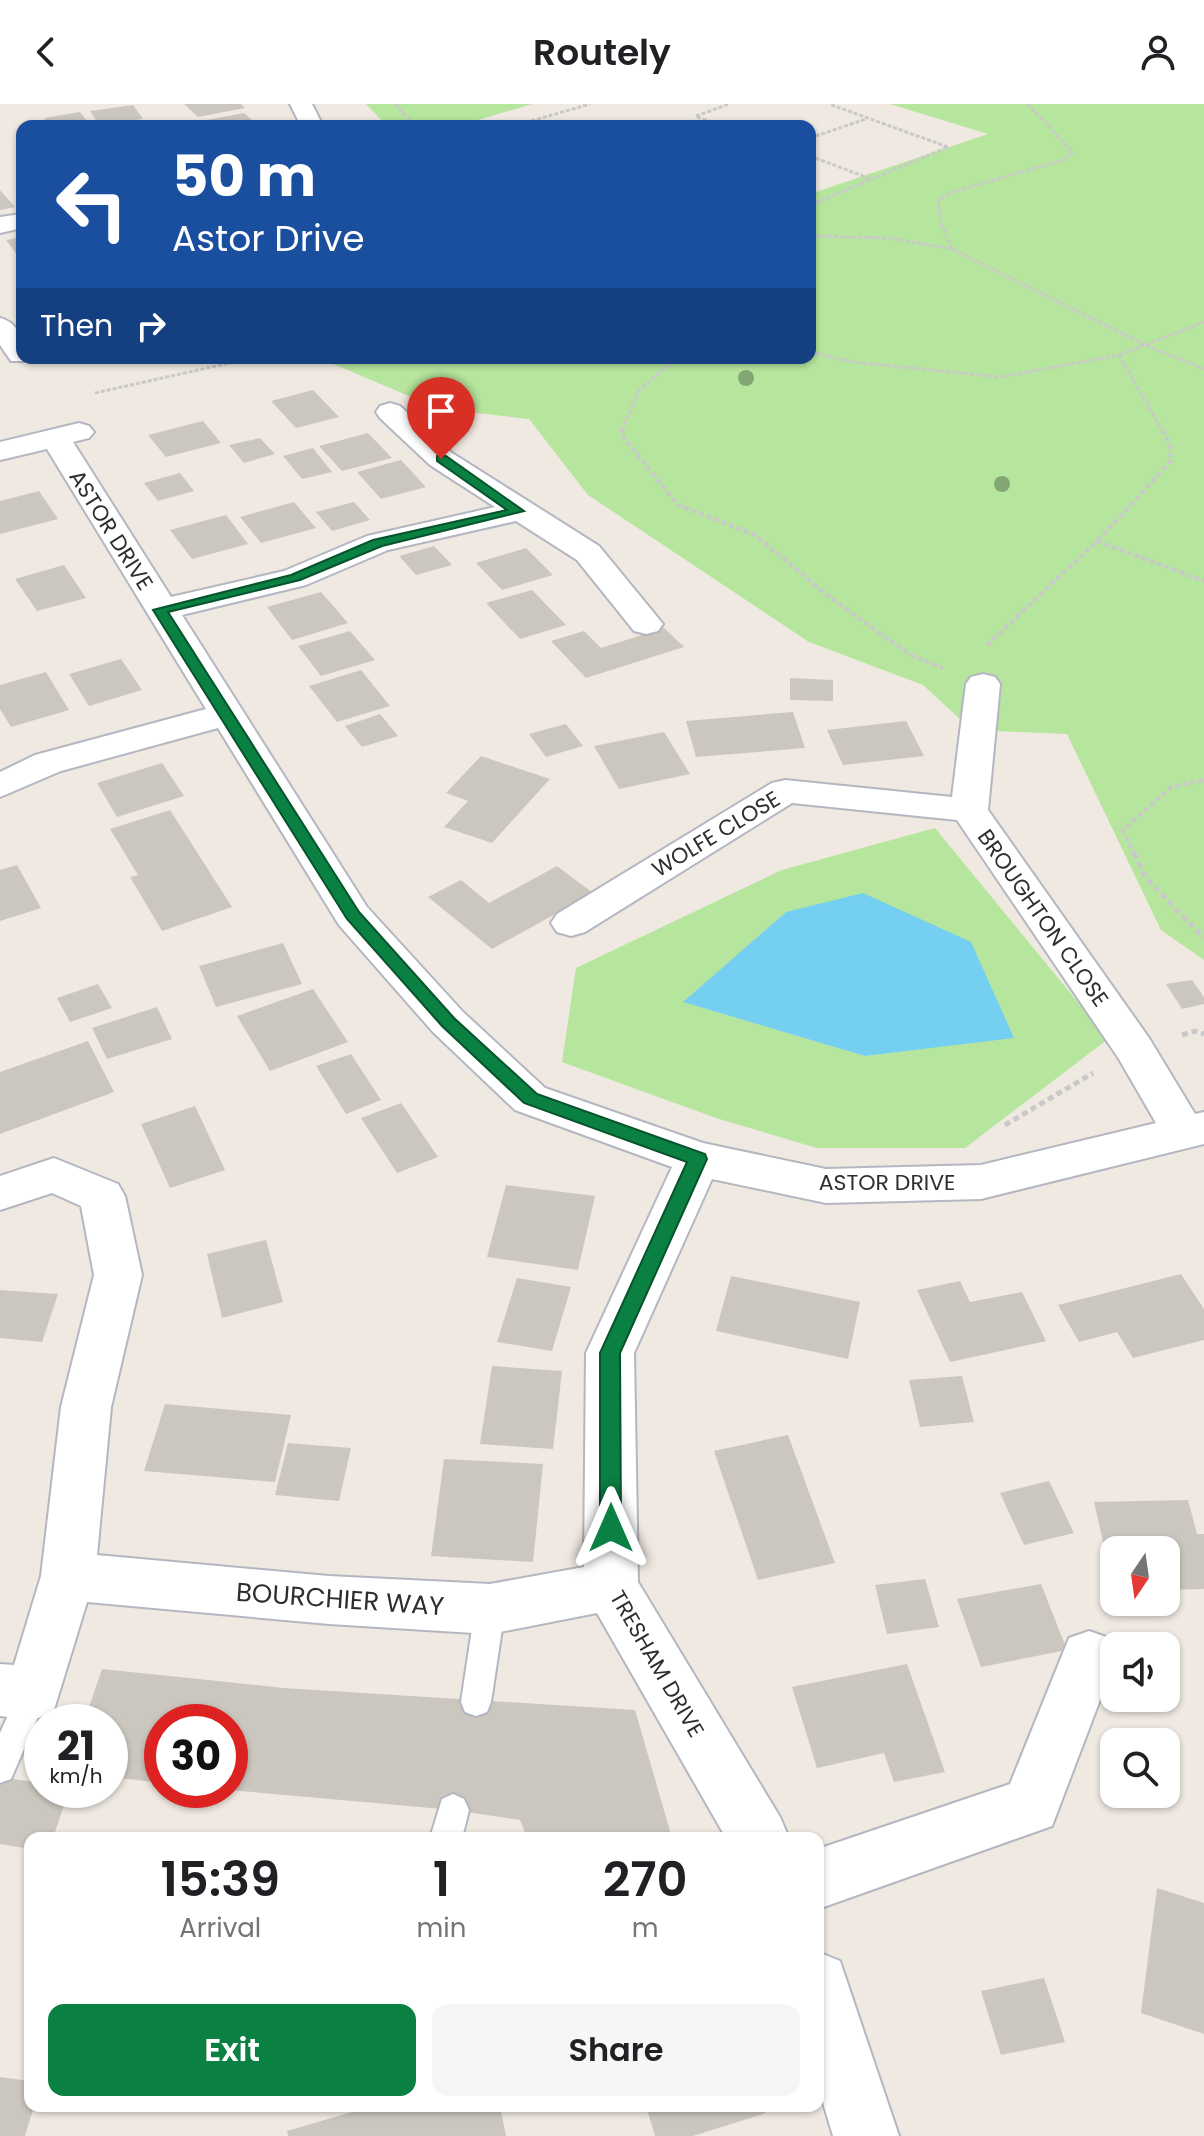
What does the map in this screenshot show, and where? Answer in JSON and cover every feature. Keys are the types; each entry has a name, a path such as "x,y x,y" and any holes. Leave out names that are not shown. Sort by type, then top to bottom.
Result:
{"street":[{"path":"0,326 16,347"},
{"path":"390,412 441,459 588,553 646,624"},
{"name":"ASTOR DRIVE","path":"0,451 67,435 160,610 353,916 448,1022 530,1099 698,1159 826,1186 981,1182 1194,1131"},
{"path":"160,610 295,578 378,543 518,511"},
{"name":"BROUGHTON CLOSE","path":"983,684 969,810 1194,1131"},
{"path":"0,786 48,763 227,714"},
{"name":"WOLFE CLOSE","path":"571,923 785,791 969,810"},
{"name":"TRESHAM DRIVE","path":"698,1159 610,1353 611,1586 755,1832"},
{"path":"0,1193 54,1175 102,1196 118,1275 86,1407 68,1576 16,1692"},
{"name":"BOURCHIER WAY","path":"68,1576 329,1600 490,1609 611,1586"},
{"path":"824,1877 1031,1806 1089,1656"},
{"path":"824,2002 866,2136"}],"lane":[{"path":"476,1702 490,1609"},
{"path":"0,1768 16,1692"}],"path":[{"path":"395,104 410,120"},
{"path":"536,120 590,104"},
{"path":"707,120 696,116 729,104"},
{"path":"816,202 948,147 829,104"},
{"path":"952,249 941,223 938,200 953,192 1063,160 1073,152 1027,104"},
{"path":"816,136 868,118"},
{"path":"816,158 872,179"},
{"path":"816,236 889,238 952,249 1145,345 1204,369"},
{"path":"816,353 853,362 1000,377 1119,355 1204,322"},
{"path":"669,364 639,390 621,434 678,505 755,535 831,598 912,656 983,684 987,645 1097,541 1171,461 1170,444 1119,355"},
{"path":"86,395 225,364"},
{"path":"1097,541 1204,581"},
{"path":"1204,780 1171,787 1123,830 1146,878 1204,938"},
{"path":"1004,1125 1134,1049 1195,1031 1204,1034"}],"green space":[{"path":"366,104 532,104 478,120 381,120"},
{"path":"890,104 1204,104 1204,960 1161,930 1067,734 972,730 923,685 809,642 588,495 529,419 440,409 333,364 816,364 816,192 988,134"},
{"path":"935,828 1108,1039 965,1148 817,1148 716,1118 562,1062 576,968 782,870","holes":["786,912 1014,1037 865,1056 684,1002"]}],"water":[{"path":"863,893 971,942 1014,1038 865,1056 683,1002 786,912"}],"building":[{"path":"184,104 241,104 245,108 198,117"},
{"path":"133,105 143,119 96,120 90,111"},
{"path":"80,112 86,120 46,120 44,118"},
{"path":"244,113 252,120 207,120"},
{"path":"0,190 15,207 0,210"},
{"path":"16,238 16,253 6,240"},
{"path":"313,390 339,417 296,428 271,401"},
{"path":"203,421 221,443 166,457 148,435"},
{"path":"368,433 392,458 342,471 319,446"},
{"path":"260,438 275,454 244,463 229,445"},
{"path":"313,448 332,472 302,479 283,456"},
{"path":"401,460 426,487 381,499 357,472"},
{"path":"180,473 194,491 158,501 144,483"},
{"path":"39,491 58,519 0,534 0,501"},
{"path":"294,502 316,528 261,543 240,517"},
{"path":"354,502 370,520 332,531 316,512"},
{"path":"226,515 248,544 192,559 170,530"},
{"path":"434,546 452,565 416,575 399,556"},
{"path":"526,548 553,575 502,590 476,563"},
{"path":"64,565 86,598 37,611 15,579"},
{"path":"532,590 566,625 520,639 486,603"},
{"path":"321,592 348,623 292,640 267,607"},
{"path":"664,628 684,647 586,678 551,641 584,631 601,648"},
{"path":"350,631 375,660 321,676 298,646"},
{"path":"121,659 142,690 89,706 69,674"},
{"path":"361,670 390,706 337,722 309,686"},
{"path":"46,672 69,710 11,727 0,709 0,685"},
{"path":"790,678 833,680 833,701 790,700"},
{"path":"793,712 805,748 696,757 686,721"},
{"path":"380,714 398,736 362,747 345,726"},
{"path":"906,721 924,756 843,765 827,730"},
{"path":"566,724 583,746 546,757 529,734"},
{"path":"664,732 690,774 619,789 594,746"},
{"path":"481,756 550,779 492,843 444,827 468,801 446,793"},
{"path":"162,763 184,796 117,817 97,783"},
{"path":"170,810 232,907 162,931 130,877 138,875 110,829"},
{"path":"17,865 41,908 0,921 0,870"},
{"path":"557,866 593,893 492,949 428,897 461,880 489,903"},
{"path":"283,943 302,984 216,1007 199,966"},
{"path":"1192,980 1204,997 1204,1004 1182,1009 1166,984"},
{"path":"98,984 112,1008 70,1022 57,998"},
{"path":"313,989 348,1042 270,1071 237,1016"},
{"path":"157,1007 172,1039 107,1059 92,1028"},
{"path":"88,1041 114,1092 0,1134 0,1072"},
{"path":"351,1054 381,1100 346,1114 316,1066"},
{"path":"401,1103 438,1157 397,1173 361,1118"},
{"path":"195,1106 225,1170 170,1188 141,1124"},
{"path":"506,1185 595,1196 578,1270 487,1257"},
{"path":"266,1240 283,1302 222,1318 207,1254"},
{"path":"1181,1274 1204,1309 1204,1340 1133,1358 1117,1332 1079,1342 1058,1305"},
{"path":"731,1276 860,1302 848,1359 716,1331"},
{"path":"517,1278 571,1287 552,1351 497,1342"},
{"path":"960,1281 970,1302 1022,1292 1046,1341 950,1362 917,1290"},
{"path":"0,1290 58,1294 42,1342 0,1338"},
{"path":"492,1366 562,1371 553,1449 480,1444"},
{"path":"962,1376 974,1422 920,1427 909,1380"},
{"path":"165,1404 291,1415 275,1482 144,1471"},
{"path":"788,1435 835,1563 758,1580 714,1451"},
{"path":"288,1443 351,1448 339,1501 275,1495"},
{"path":"444,1459 543,1464 533,1562 431,1556"},
{"path":"1049,1481 1074,1533 1024,1545 1000,1493"},
{"path":"1188,1500 1197,1534 1204,1534 1204,1589 1180,1590 1180,1536 1102,1536 1094,1502"},
{"path":"925,1579 939,1627 887,1634 875,1585"},
{"path":"1041,1584 1067,1650 981,1667 957,1599"},
{"path":"907,1664 945,1772 894,1782 884,1753 817,1768 792,1687"},
{"path":"102,1669 284,1688 635,1710 670,1832 525,1832 520,1820 453,1810 248,1792 248,1704 144,1704 144,1781 128,1779 128,1704 90,1704"},
{"path":"0,1777 24,1780 24,1808 63,1808 55,1832 24,1832 24,1848 0,1844"},
{"path":"1157,1888 1204,1903 1204,2034 1141,2013"},
{"path":"1044,1978 1065,2042 1001,2055 981,1991"},
{"path":"0,2077 24,2080 24,2112 32,2112 25,2136 0,2136"},
{"path":"352,2112 501,2112 506,2136 288,2136 287,2131"},
{"path":"648,2112 766,2113 693,2136 655,2136"}],"route":[{"path":"441,459 518,511 378,543 295,578 160,610 353,916 448,1022 530,1099 698,1159 610,1353 611,1528"}]}
